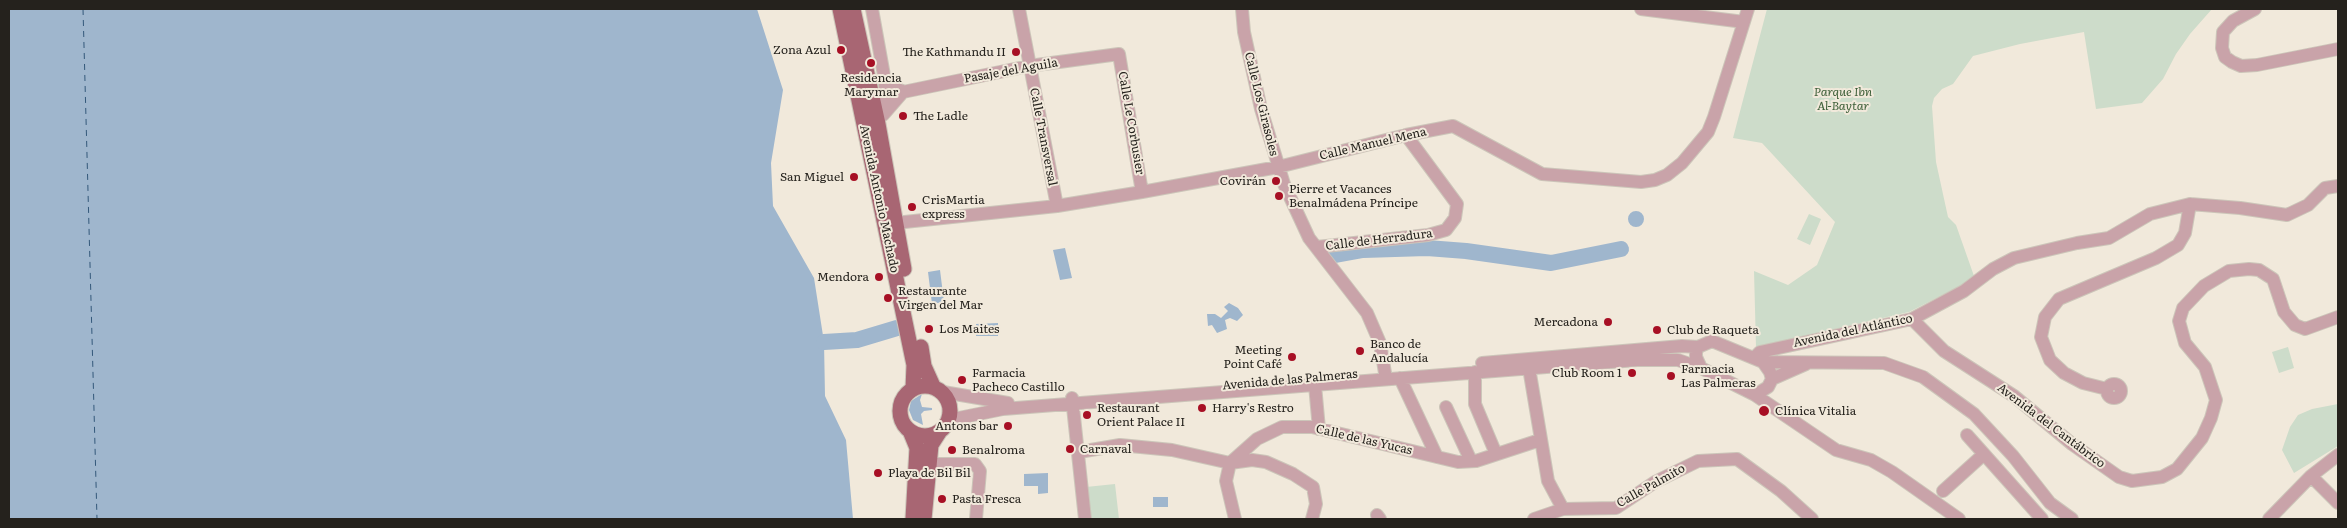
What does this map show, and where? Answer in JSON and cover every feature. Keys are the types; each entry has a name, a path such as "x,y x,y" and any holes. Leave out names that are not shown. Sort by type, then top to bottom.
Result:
{"main road":[{"name":"Avenida Antonio Machado","path":"840,9 914,365 912,389"},
{"name":"Avenida Antonio Machado","path":"853,9 881,117 895,222 924,366 938,389"},
{"path":"913,519 917,448 910,431 904,425 900,409 902,401 912,389 926,385 938,389 950,404 944,426 931,445 924,519"},
{"path":"910,431 925,436 944,426"}],"street":[{"path":"872,9 885,81 881,117"},
{"name":"Calle Transversal","path":"1019,9 1057,206"},
{"name":"Calle Los Girasoles","path":"1242,9 1244,32 1261,109 1278,167 1300,221 1317,247 1367,313 1380,343 1386,375"},
{"path":"1641,9 1744,22"},
{"name":"Calle Manuel Mena","path":"895,222 1057,206 1142,192 1278,167 1406,135 1454,126 1542,174 1641,182 1661,178 1682,164 1712,124 1748,9"},
{"path":"2255,9 2233,21 2223,32 2222,48 2225,57 2232,62 2241,66 2257,65 2338,49"},
{"name":"Pasaje del Aguila","path":"903,92 1029,66 1119,54"},
{"name":"Calle Le Corbusier","path":"1119,54 1142,192"},
{"path":"881,117 903,92 885,81"},
{"name":"Calle de Herradura","path":"1317,247 1428,236 1446,230 1455,218 1457,204 1406,135"},
{"name":"Avenida del Atlántico","path":"1759,360 1760,352 1808,340 1912,319 1964,291 1993,269 2014,258 2077,243 2109,238 2150,214 2190,204 2240,208 2287,215 2308,206 2325,188 2338,186"},
{"path":"2107,389 2084,383 2064,373 2050,360 2041,337 2045,317 2059,299 2156,258 2178,245 2185,233 2190,204"},
{"name":"Avenida del Cantábrico","path":"1912,319 1944,350 2014,396 2080,450 2119,477 2132,481 2162,477 2177,469 2202,438 2212,418 2216,400 2205,367 2185,343 2179,321 2183,308 2204,286 2229,271 2260,270 2272,278 2284,312 2295,325 2305,329 2338,317"},
{"path":"1808,340 1812,362"},
{"name":"Avenida de las Palmeras","path":"938,389 1001,403 1072,401 1315,384 1386,375 1400,378 1475,372 1682,346 1698,347 1708,342 1716,342 1759,360"},
{"path":"1698,347 1696,357 1702,368"},
{"name":"Avenida de las Palmeras","path":"944,426 1003,409 1072,401 1528,364 1678,360 1702,368 1755,395"},
{"path":"1759,360 1884,363 1923,377 1974,414 2014,456 2050,503 2072,519"},
{"path":"1759,360 1770,372 1770,383 1776,408"},
{"path":"1812,362 1770,383 1755,395 1836,450 1871,460 1892,472 1959,519"},
{"path":"1528,364 1548,481 1563,509"},
{"path":"1475,372 1475,404 1496,454"},
{"path":"1400,378 1437,457"},
{"path":"1315,384 1319,429"},
{"path":"1072,401 1085,519"},
{"path":"1446,408 1471,461"},
{"name":"Calle de las Yucas","path":"1230,463 1257,439 1282,427 1319,429 1458,462 1471,461 1540,440"},
{"path":"1967,435 2042,519"},
{"path":"1079,455 1120,445 1172,450 1230,463 1252,460 1266,462 1293,474 1312,486 1316,504 1312,519"},
{"path":"1943,491 1984,454"},
{"path":"2269,519 2311,476 2338,455"},
{"name":"Calle Palmito","path":"1534,519 1563,509 1616,508 1655,482 1698,461 1737,459 1781,491 1812,519"},
{"path":"1230,463 1226,481 1235,519"},
{"path":"930,464 975,464 980,472 976,519"},
{"path":"2311,476 2338,503"}],"green space":[{"name":"Parque Ibn Al-Baytar","path":"1767,9 2212,9 2190,34 2176,54 2163,79 2142,103 2096,109 2084,32 2020,44 1973,56 1953,84 1942,89 1934,98 1932,106 1936,162 1948,217 1956,225 1974,276 1960,286 1909,312 1756,347 1754,271 1788,285 1817,265 1835,222 1762,143 1733,138"},
{"path":"1809,214 1821,219 1810,245 1797,239"},
{"path":"2288,347 2294,368 2279,373 2272,352"},
{"path":"2338,404 2338,446 2294,473 2282,450 2290,427 2298,415 2312,409"},
{"path":"1115,484 1119,519 1089,519 1086,487"}],"water":[{"path":"9,9 757,9 783,90 771,163 773,206 814,278 824,342 825,396 846,440 853,519 9,519"},
{"path":"1633,211 1639,211 1644,216 1642,225 1633,227 1628,222 1628,216"},
{"path":"1065,248 1072,278 1060,280 1053,250"},
{"path":"940,270 944,302 932,304 928,272"},
{"path":"1229,303 1238,308 1243,315 1237,321 1230,318 1225,320 1227,329 1217,333 1212,325 1208,326 1207,314 1215,314 1221,318 1228,311 1224,307"},
{"path":"998,323 998,336 976,336 976,324"},
{"path":"922,394 920,400 922,407 932,408 932,410 924,411 921,414 923,425 913,420 909,410 911,401"},
{"path":"1048,473 1048,493 1038,494 1038,486 1024,486 1024,474"},
{"path":"1153,497 1168,497 1168,507 1153,507"}],"waterway":[{"path":"1330,256 1363,250 1427,248 1466,251 1551,263 1621,249"},
{"path":"824,342 857,340 897,328"}],"ferry route":[{"path":"83,9 97,519"}],"place":[{"name":"Zona Azul","path":"841,50"},
{"name":"The Kathmandu II","path":"1016,52"},
{"name":"Residencia Marymar","path":"871,63"},
{"name":"The Ladle","path":"903,116"},
{"name":"San Miguel","path":"854,177"},
{"name":"Covirán","path":"1276,181"},
{"name":"Pierre et Vacances Benalmádena Príncipe","path":"1279,196"},
{"name":"CrisMartia express","path":"912,207"},
{"name":"Mendora","path":"879,277"},
{"name":"Restaurante Virgen del Mar","path":"888,298"},
{"name":"Mercadona","path":"1608,322"},
{"name":"Los Maites","path":"929,329"},
{"name":"Club de Raqueta","path":"1657,330"},
{"name":"Banco de Andalucía","path":"1360,351"},
{"name":"Meeting Point Café","path":"1292,357"},
{"name":"Club Room 1","path":"1632,373"},
{"name":"Farmacia Las Palmeras","path":"1671,376"},
{"name":"Farmacia Pacheco Castillo","path":"962,380"},
{"name":"Harry's Restro","path":"1202,408"},
{"name":"Clínica Vitalia","path":"1764,411"},
{"name":"Restaurant Orient Palace II","path":"1087,415"},
{"name":"Antons bar","path":"1008,426"},
{"name":"Carnaval","path":"1070,449"},
{"name":"Benalroma","path":"952,450"},
{"name":"Playa de Bil Bil","path":"878,473"},
{"name":"Pasta Fresca","path":"942,499"}]}
